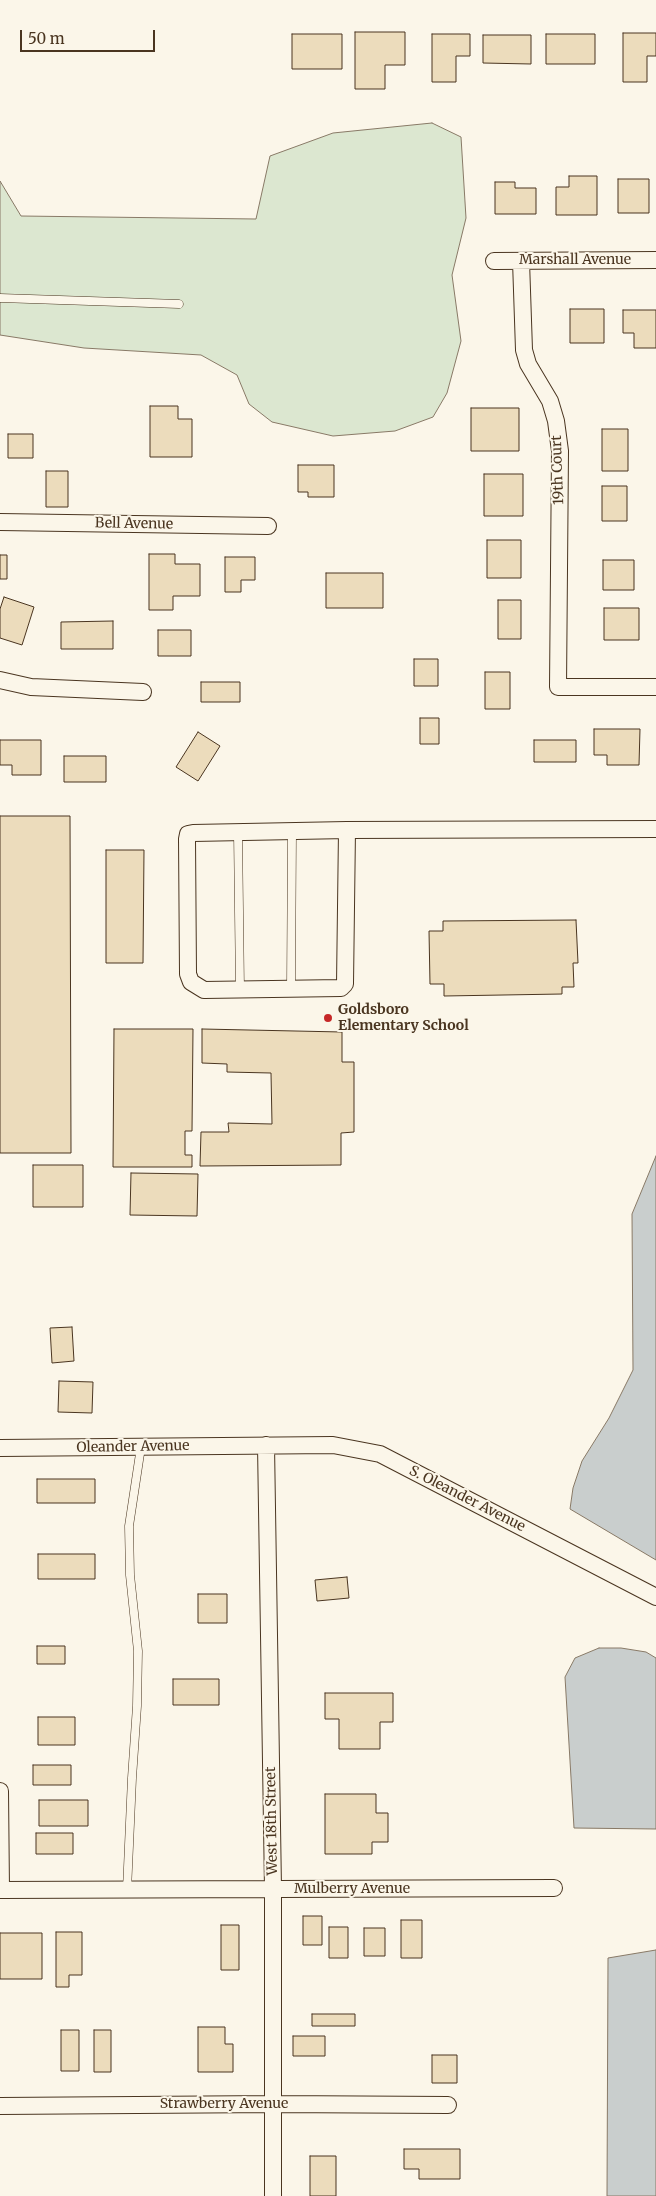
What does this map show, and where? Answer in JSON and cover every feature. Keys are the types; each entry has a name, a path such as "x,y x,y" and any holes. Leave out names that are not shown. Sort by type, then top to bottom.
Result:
{"street":[{"name":"19th Court","path":"521,260 524,350 528,364 550,401 556,421 560,451 558,687 656,687"},
{"name":"Marshall Avenue","path":"494,261 656,260"},
{"name":"Bell Avenue","path":"0,522 268,526"},
{"path":"0,680 31,687 143,692"},
{"path":"347,830 345,984 335,990 204,990 197,987 188,974 188,834 347,830 656,829"},
{"name":"S. Oleander Avenue","path":"266,1446 333,1445 380,1454 656,1598"},
{"name":"Oleander Avenue","path":"0,1448 266,1446"},
{"name":"West 18th Street","path":"266,1446 273,1889 273,2196"},
{"path":"0,1791 1,1890"},
{"name":"Mulberry Avenue","path":"1,1890 554,1888"},
{"name":"Strawberry Avenue","path":"0,2106 448,2105"}],"lane":[{"path":"0,298 179,304"},
{"path":"238,832 240,990"},
{"path":"291,990 292,832"},
{"path":"127,1890 138,1652 130,1575 129,1526 141,1446"}],"green space":[{"path":"432,123 461,137 466,218 452,275 461,341 447,393 433,417 395,431 333,436 272,422 249,404 237,375 201,355 84,348 0,335 0,181 21,216 256,219 270,156 333,133"}],"shaded area":[{"path":"656,1156 656,1560 570,1509 573,1488 582,1461 609,1418 633,1370 632,1214"},
{"path":"599,1648 621,1648 646,1652 656,1658 656,1829 574,1828 565,1677 575,1658"},
{"path":"656,1950 656,2196 607,2196 608,1958"}],"building":[{"path":"355,32 405,32 405,65 385,65 385,89 355,89"},
{"path":"623,33 656,33 656,56 647,56 647,82 623,82"},
{"path":"292,34 342,34 342,69 292,69"},
{"path":"432,34 470,34 470,56 456,56 456,82 432,82"},
{"path":"546,34 595,34 595,64 546,64"},
{"path":"483,35 531,35 531,64 483,63"},
{"path":"569,176 597,176 597,215 556,215 556,187 569,187"},
{"path":"618,179 649,179 649,213 618,213"},
{"path":"495,182 515,182 515,188 536,188 536,214 495,214"},
{"path":"570,309 604,309 604,343 570,343"},
{"path":"623,310 656,310 656,348 634,348 634,333 623,333"},
{"path":"150,406 178,406 178,419 192,419 192,457 150,457"},
{"path":"471,408 519,408 519,451 471,451"},
{"path":"602,429 628,429 628,471 602,471"},
{"path":"8,434 33,434 33,458 8,458"},
{"path":"298,465 334,465 334,497 308,497 308,492 298,492"},
{"path":"46,471 68,471 68,507 46,507"},
{"path":"484,474 523,474 523,516 484,516"},
{"path":"602,486 627,486 627,521 602,521"},
{"path":"487,540 521,540 521,578 487,578"},
{"path":"149,554 175,554 175,564 200,564 200,596 173,596 173,610 149,610"},
{"path":"0,555 7,555 7,579 0,579"},
{"path":"225,557 255,557 255,580 241,580 241,592 225,592"},
{"path":"603,560 634,560 634,590 603,590"},
{"path":"326,573 383,573 383,608 326,608"},
{"path":"4,597 34,607 22,645 0,638 0,609"},
{"path":"498,600 521,600 521,639 498,639"},
{"path":"604,608 639,608 639,640 604,640"},
{"path":"113,621 113,649 61,649 61,622"},
{"path":"158,630 191,630 191,656 158,656"},
{"path":"414,659 438,659 438,686 414,686"},
{"path":"485,672 510,672 510,709 485,709"},
{"path":"201,682 240,682 240,702 201,702"},
{"path":"420,718 439,718 439,744 420,744"},
{"path":"594,729 640,729 639,765 607,765 607,755 594,755"},
{"path":"198,732 220,746 198,781 176,767"},
{"path":"0,740 41,740 41,775 12,775 12,765 0,765"},
{"path":"534,740 576,740 576,762 534,762"},
{"path":"64,756 106,756 106,782 64,782"},
{"path":"0,816 70,816 71,1153 0,1153"},
{"path":"106,850 144,850 143,963 106,963"},
{"path":"576,920 578,963 573,963 574,987 562,987 562,994 444,996 444,984 430,984 429,931 443,931 443,921"},
{"path":"114,1029 193,1029 192,1131 185,1131 185,1155 192,1155 192,1167 113,1167"},
{"path":"202,1029 342,1032 342,1062 354,1062 354,1132 341,1133 341,1165 200,1166 201,1132 229,1132 228,1123 272,1124 271,1073 227,1072 227,1064 202,1063"},
{"path":"33,1165 83,1165 83,1207 33,1207"},
{"path":"131,1173 198,1174 197,1216 130,1215"},
{"path":"72,1327 74,1361 52,1363 50,1328"},
{"path":"59,1381 93,1382 92,1413 58,1412"},
{"path":"37,1479 95,1479 95,1503 37,1503"},
{"path":"38,1554 95,1554 95,1579 38,1579"},
{"path":"347,1577 349,1598 317,1601 315,1580"},
{"path":"198,1594 227,1594 227,1623 198,1623"},
{"path":"37,1646 65,1646 65,1664 37,1664"},
{"path":"173,1679 219,1679 219,1705 173,1705"},
{"path":"325,1693 393,1693 393,1722 380,1722 380,1749 339,1749 339,1719 325,1719"},
{"path":"38,1717 75,1717 75,1745 38,1745"},
{"path":"33,1765 71,1765 71,1785 33,1785"},
{"path":"325,1794 376,1794 376,1813 388,1813 388,1842 372,1842 372,1854 325,1854"},
{"path":"39,1800 88,1800 88,1826 39,1826"},
{"path":"36,1833 73,1833 73,1854 36,1854"},
{"path":"303,1916 322,1916 322,1945 303,1945"},
{"path":"401,1920 422,1920 422,1958 401,1958"},
{"path":"221,1925 239,1925 239,1970 221,1970"},
{"path":"329,1927 348,1927 348,1958 329,1958"},
{"path":"364,1928 385,1928 385,1956 364,1956"},
{"path":"56,1932 82,1932 82,1975 69,1975 69,1987 56,1987"},
{"path":"0,1933 42,1933 42,1979 0,1979"},
{"path":"312,2014 355,2014 355,2026 312,2026"},
{"path":"198,2027 225,2027 225,2044 233,2044 233,2072 198,2072"},
{"path":"61,2030 79,2030 79,2071 61,2071"},
{"path":"94,2030 111,2030 111,2072 94,2072"},
{"path":"293,2036 325,2036 325,2056 293,2056"},
{"path":"432,2055 457,2055 457,2083 432,2083"},
{"path":"404,2149 460,2149 460,2179 419,2179 419,2169 404,2169"},
{"path":"310,2156 336,2156 336,2196 310,2196"}],"place":[{"name":"Goldsboro Elementary School","path":"328,1018"}]}
